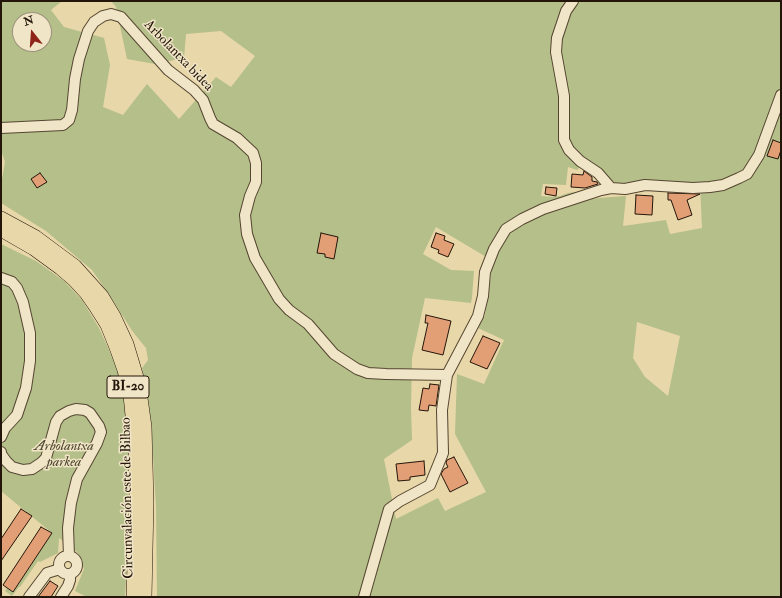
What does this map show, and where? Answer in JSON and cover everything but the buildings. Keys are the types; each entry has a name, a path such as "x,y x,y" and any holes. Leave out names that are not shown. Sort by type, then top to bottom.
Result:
{"main road":[{"name":"Circunvalación este de Bilbao","path":"1,218 36,236 75,266 102,296 114,316 127,344 139,384 145,427 147,502 145,597"},
{"name":"Circunvalación este de Bilbao","path":"1,230 34,249 74,280 86,293 107,325 117,350 130,395 135,445 136,498 133,597"}],"street":[{"path":"573,1 566,11 557,38 556,52 564,96 564,140 569,150 580,161 598,173 611,188"},
{"name":"Arbolantxa bidea","path":"1,128 63,126 69,120 72,110 79,59 88,31 94,22 103,16 111,14 121,17 168,70 194,90 203,100 214,124 237,138 253,153 256,163 256,182 250,196 245,215 247,234 255,258 279,299 289,310 308,324 334,354 358,370 368,373 447,375"},
{"path":"364,597 389,509 400,501 430,485 443,453 442,410 447,375 478,316 483,296 485,272 494,249 506,229 543,209 582,195 611,188 625,189 645,185 693,188 710,187 723,185 740,178 747,174 759,155 781,95"},
{"path":"1,278 12,282 17,288 23,302 28,322 30,361 26,388 17,414 5,428 1,437"},
{"path":"1,452 6,461 12,467 24,470 32,469 41,464 46,458 56,422 60,416 76,409 85,410 90,413 99,426 100,432 97,443 77,479 72,497 68,528 69,556"},
{"path":"69,556 74,558 77,564 76,570 70,574 64,573 60,569 61,560 69,556"},
{"path":"29,597 47,573 60,569"},
{"path":"61,597 68,586 70,574"}],"green space":[{"path":"1,1 62,1 51,10 64,27 82,32 70,77 67,112 62,120 1,122"},
{"path":"111,1 570,1 561,15 554,39 553,53 560,95 561,146 571,159 581,166 577,170 568,167 566,185 543,184 541,196 552,197 575,192 576,201 626,196 623,226 666,220 670,234 702,228 700,184 646,181 619,185 576,153 570,144 567,124 566,96 559,58 561,35 567,18 577,1 781,1 781,597 157,597 156,506 151,423 147,391 142,368 148,360 146,348 133,332 92,270 46,231 1,203 1,185 5,162 1,150 1,132 57,130 65,128 71,124 74,117 78,79 82,60 90,34 104,38 110,65 103,107 123,115 147,84 179,119 216,77 231,87 255,56 221,31 186,34 184,58 155,64 127,59 116,7","holes":["436,227 493,261 485,315 478,328 504,340 484,384 457,374 455,434 486,492 445,511 438,498 396,519 384,459 412,440 412,358 425,298 471,303 472,297 474,271 451,270 423,254","637,322 680,336 668,396 645,377 633,358"]},
{"name":"Arbolantxa parkea","path":"1,244 36,261 64,281 82,300 99,328 114,361 123,387 129,430 128,546 125,597 87,597 75,591 84,569 78,553 59,538 58,553 40,562 38,561 12,596 5,591 7,588 13,592 52,533 1,491"}]}
